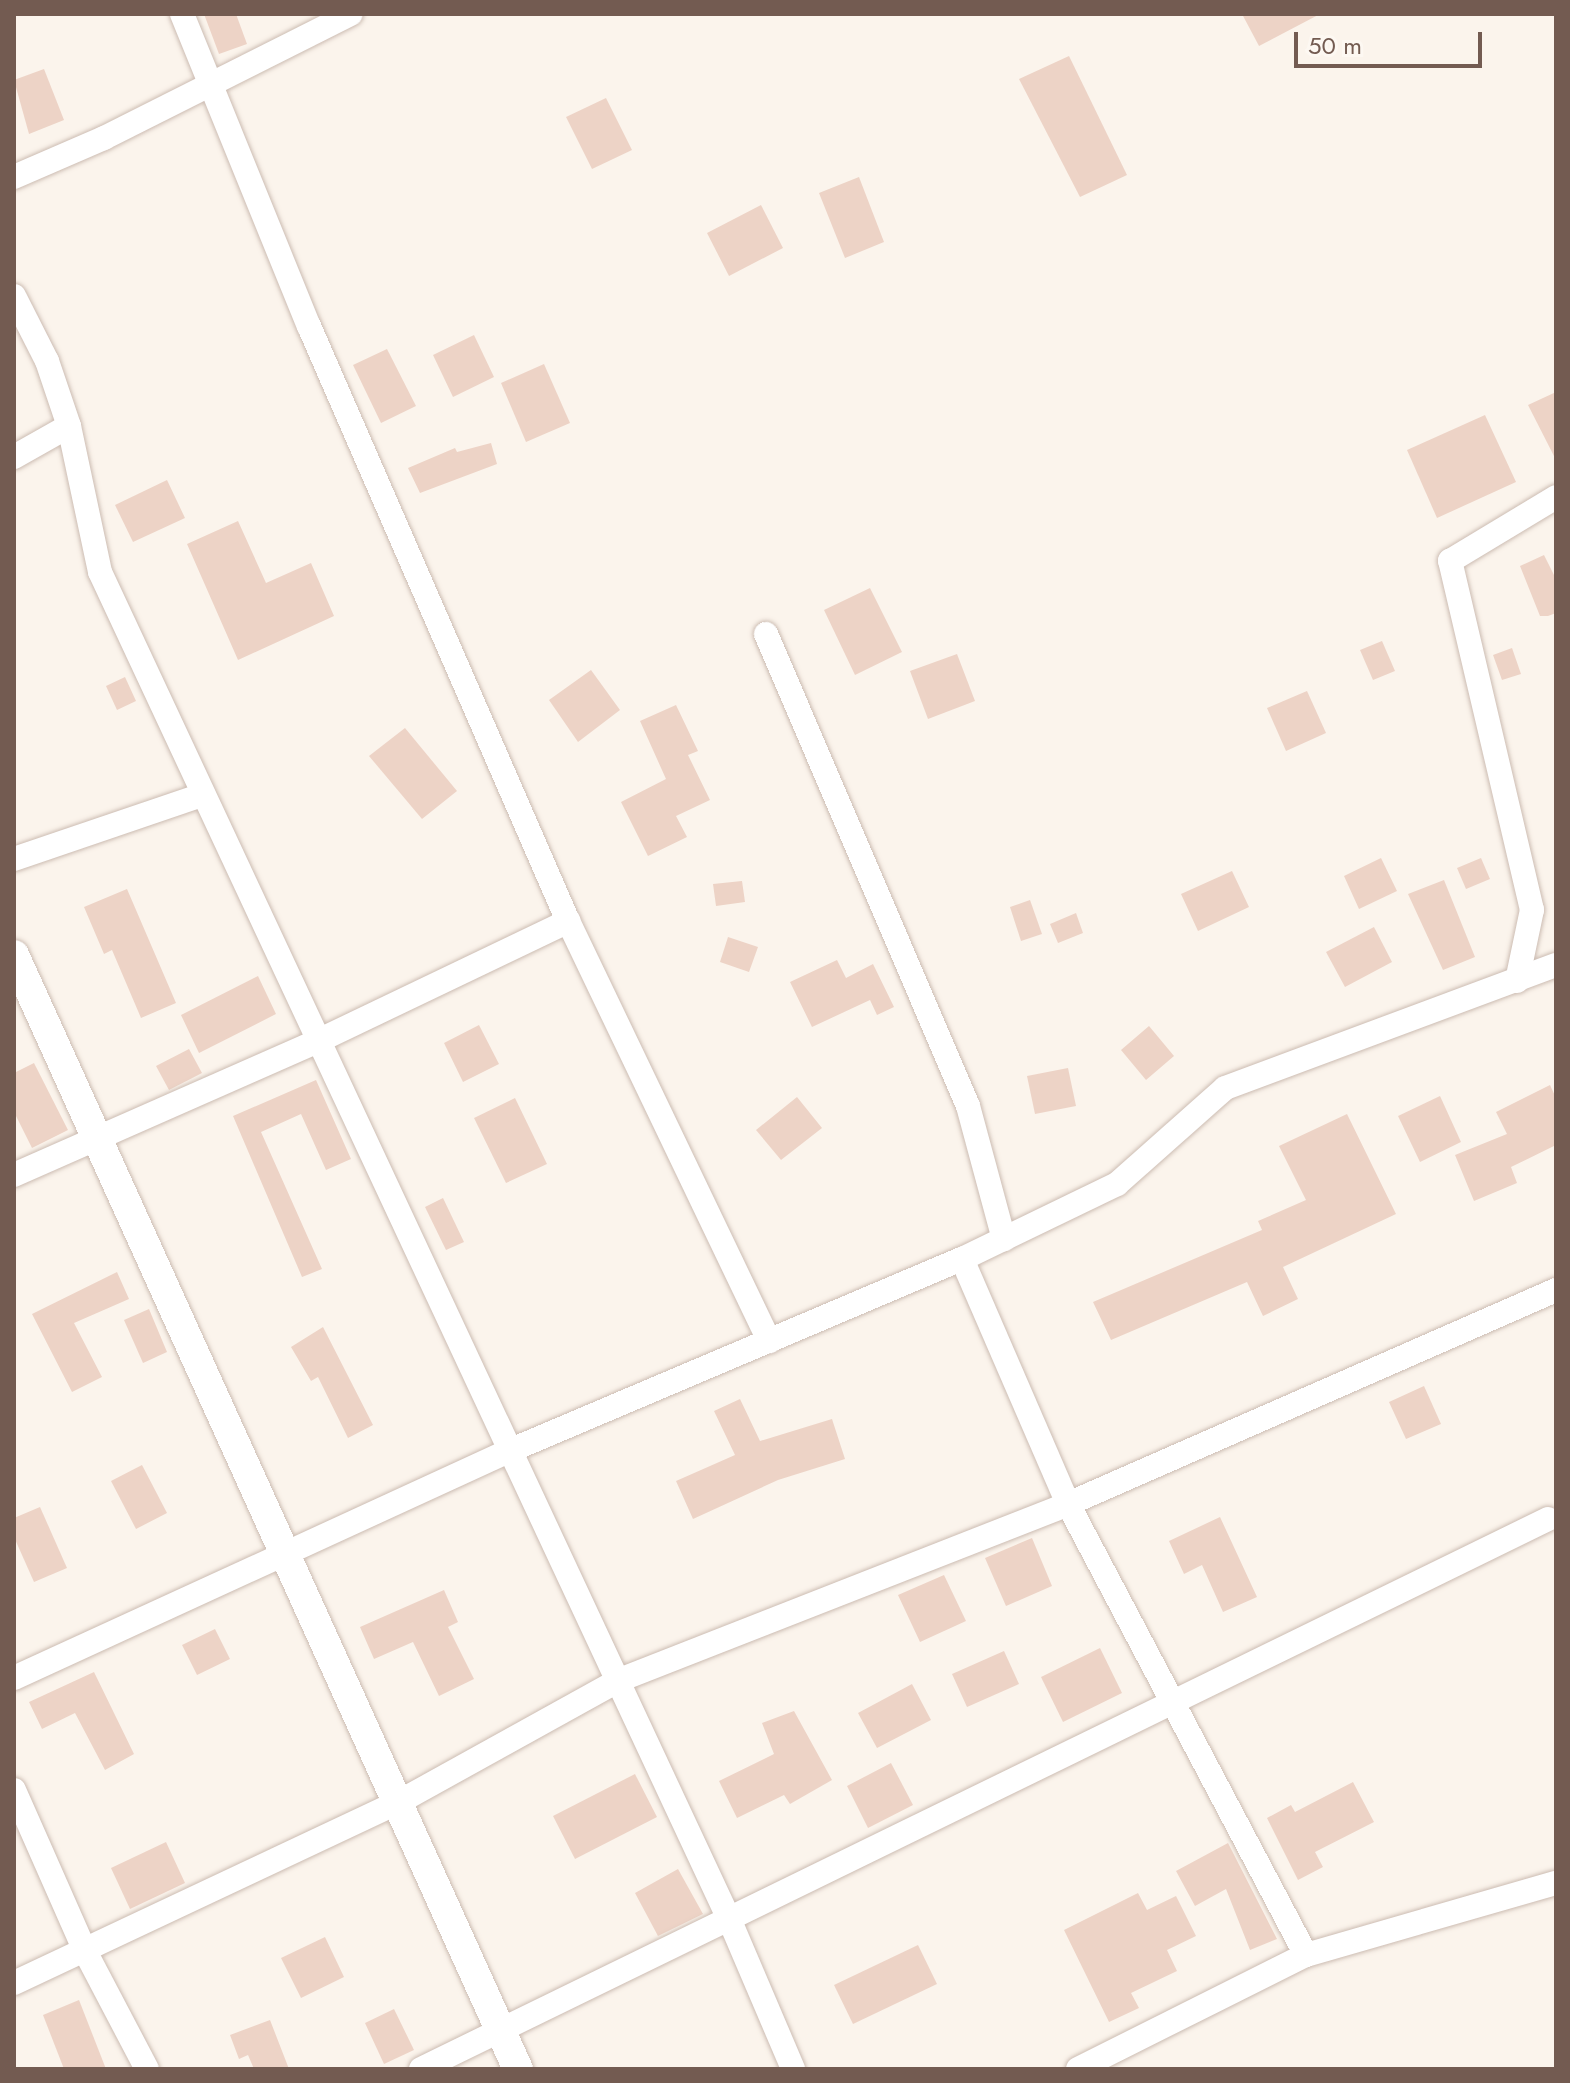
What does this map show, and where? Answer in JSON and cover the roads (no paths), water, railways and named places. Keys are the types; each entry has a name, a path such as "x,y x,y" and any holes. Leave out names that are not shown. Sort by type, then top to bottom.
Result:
{"street":[{"path":"182,14 309,326 568,921 769,1341"},
{"path":"14,177 211,85 351,14"},
{"path":"14,296 47,361 69,426 100,572 316,1042 730,1921 793,2069"},
{"path":"14,457 69,426"},
{"path":"1517,981 1532,910 1450,561 1556,497"},
{"path":"766,634 968,1106 1004,1239"},
{"path":"14,859 202,795"},
{"path":"14,1175 100,1142 568,921"},
{"path":"14,955 518,2069"},
{"path":"14,1678 509,1451 962,1259 1117,1184 1225,1088 1556,965"},
{"path":"962,1259 1068,1504 1306,1955"},
{"path":"14,1983 86,1953 399,1802 617,1681 1068,1504 1556,1290"},
{"path":"421,2069 504,2033 1548,1519"},
{"path":"14,1790 86,1953 147,2069"},
{"path":"1078,2069 1306,1955 1556,1883"}]}
